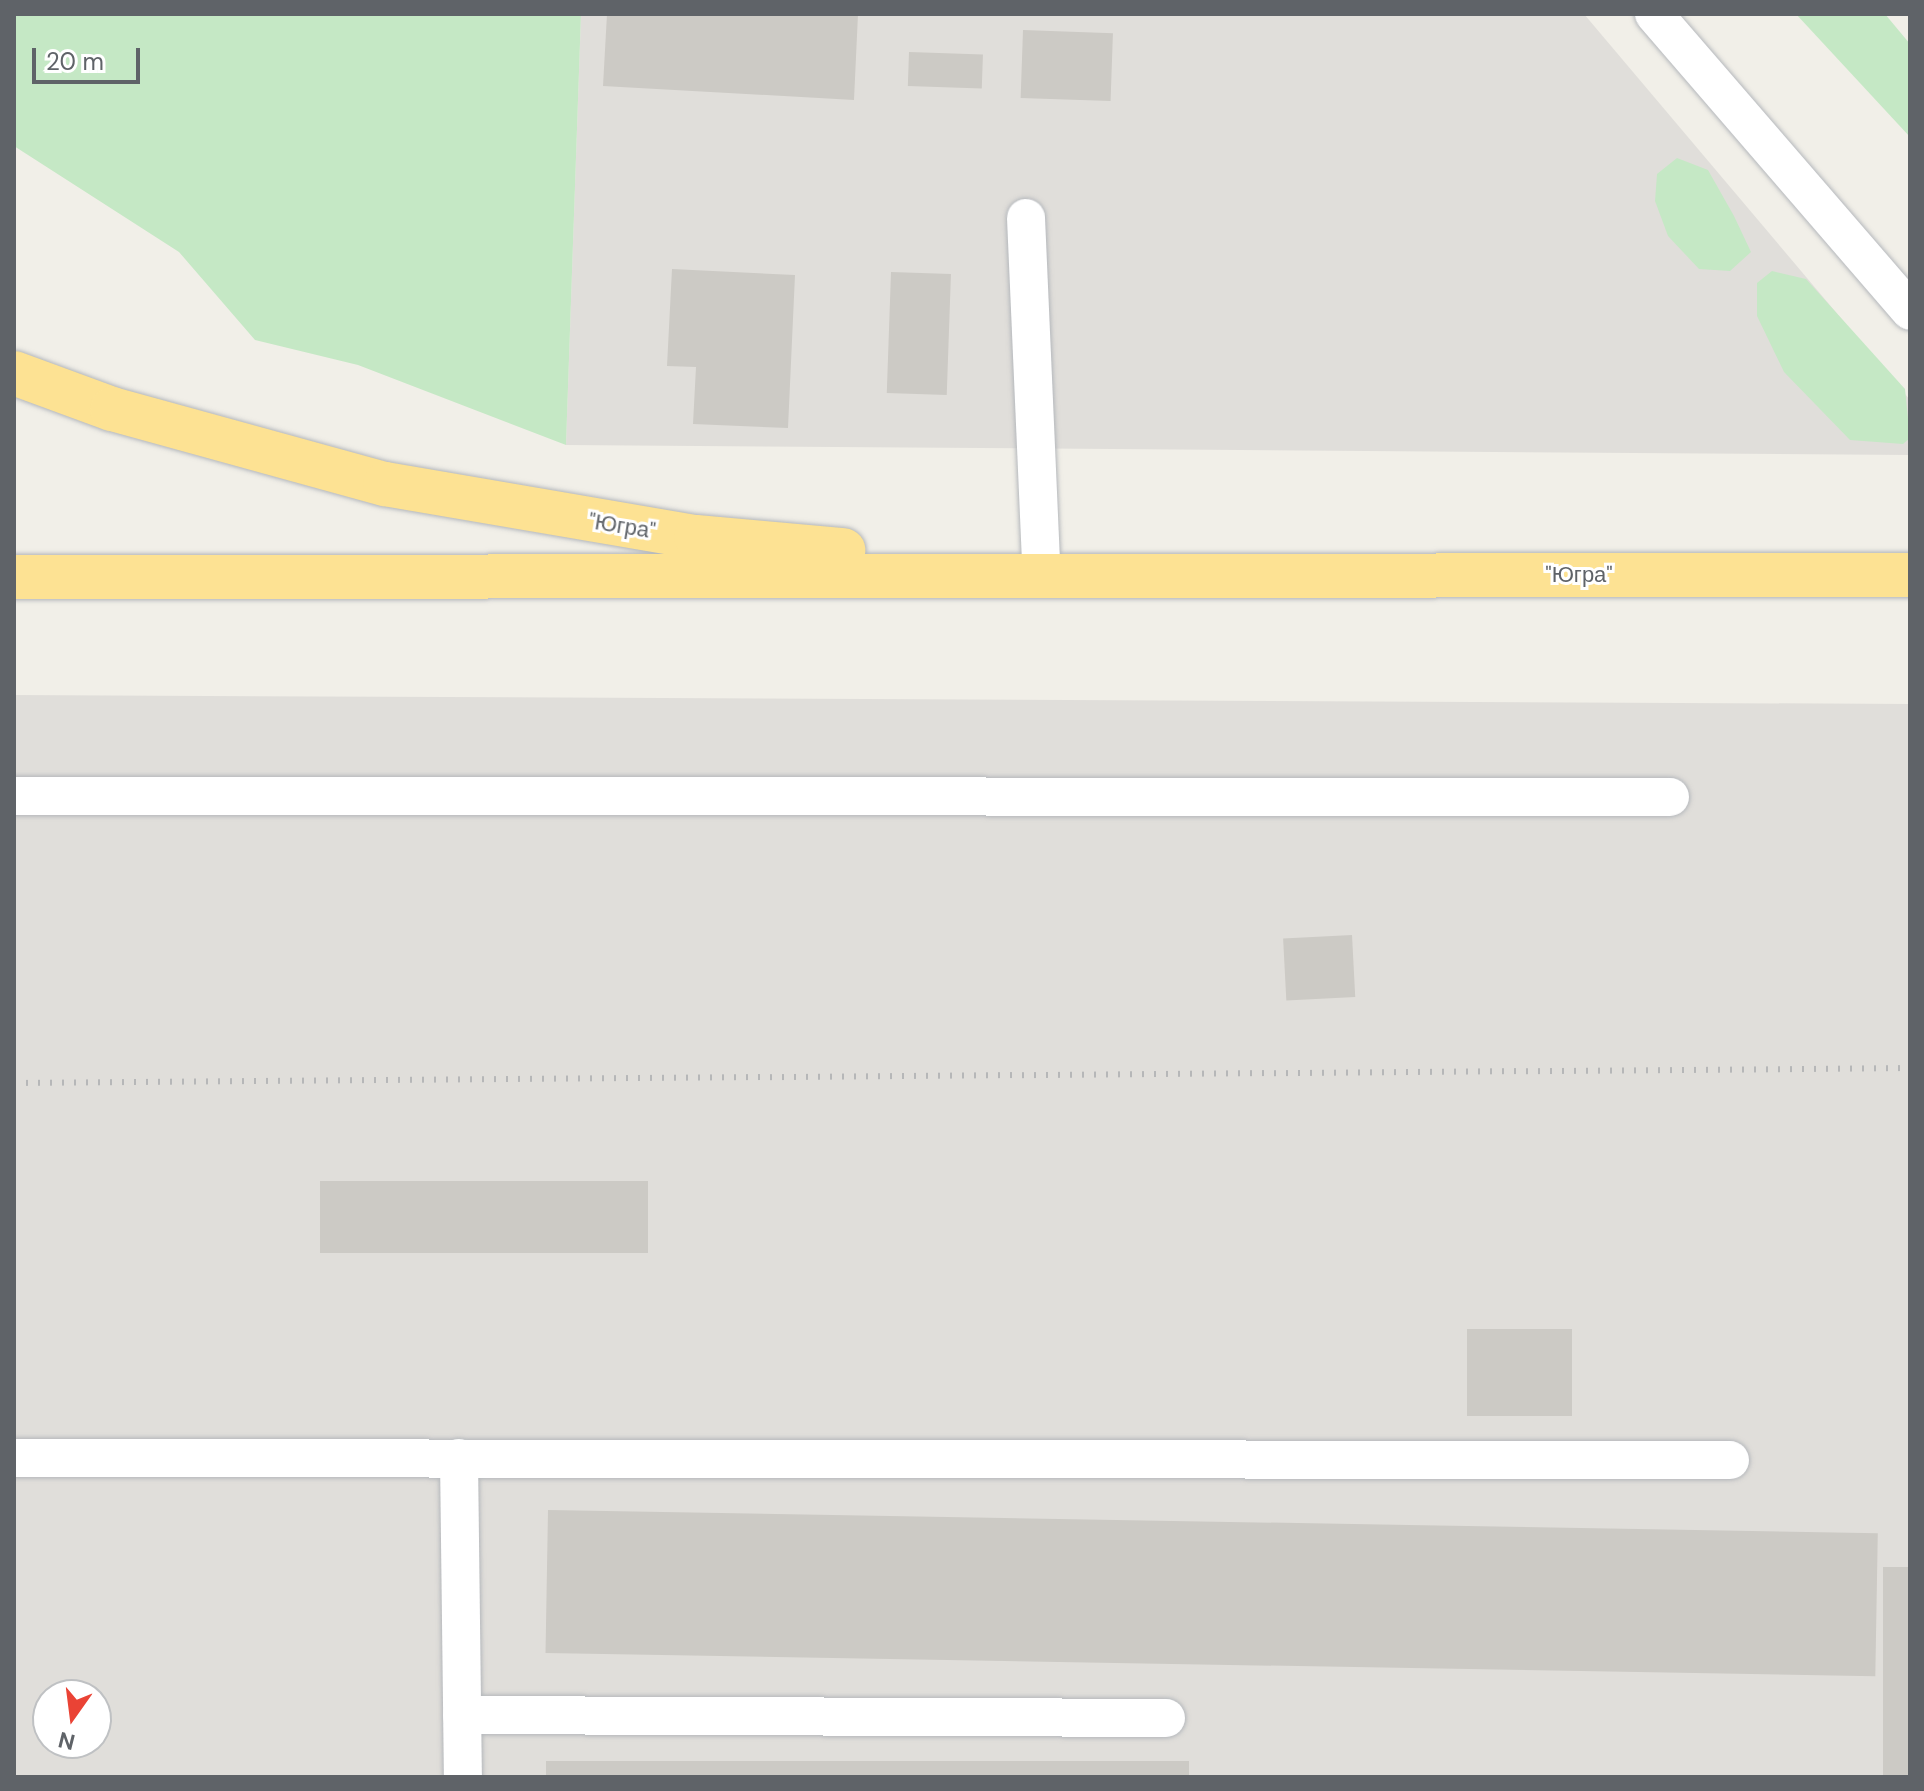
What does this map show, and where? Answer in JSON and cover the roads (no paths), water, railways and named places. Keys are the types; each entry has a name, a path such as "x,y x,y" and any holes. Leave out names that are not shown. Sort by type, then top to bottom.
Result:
{"highway":[{"name":"\"Югра\"","path":"14,373 230,444 533,513 696,537 1249,575"},
{"name":"\"Югра\"","path":"14,577 1910,575"}],"street":[{"path":"1654,14 1910,311"},
{"path":"1026,218 1041,563"},
{"path":"14,796 1670,797"},
{"path":"14,1458 1730,1460"},
{"path":"459,1458 463,1777"},
{"path":"462,1715 1166,1718"}],"railway":[{"path":"14,1083 1910,1068"}]}
